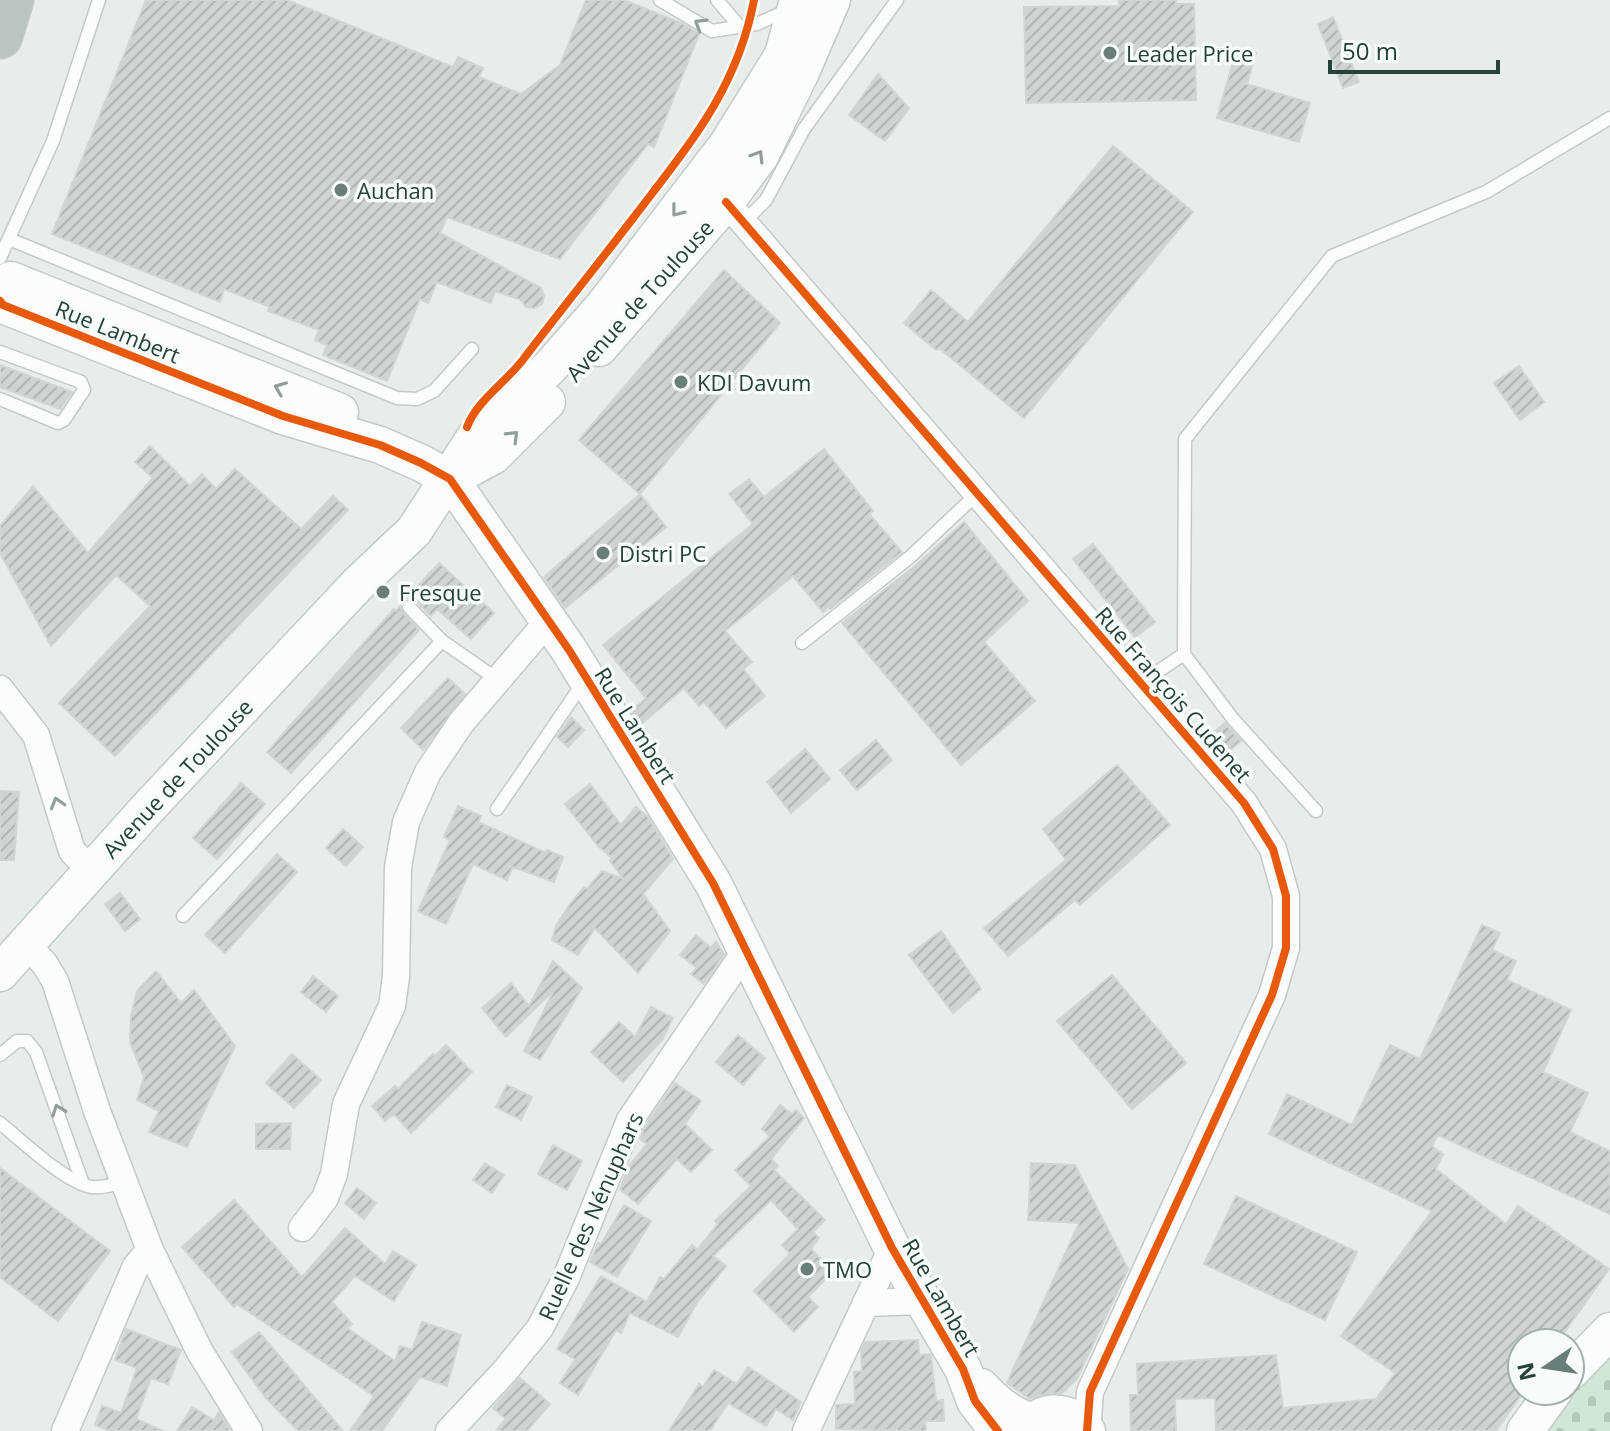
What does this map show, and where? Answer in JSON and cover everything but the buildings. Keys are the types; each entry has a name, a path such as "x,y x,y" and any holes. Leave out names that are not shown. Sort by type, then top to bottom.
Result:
{"highway":[{"path":"0,36 11,0"}],"street":[{"name":"Avenue de Toulouse","path":"420,468 493,456 736,212 832,0"},
{"name":"Avenue de Toulouse","path":"420,468 475,437 550,367 602,308 727,145 783,55 797,3"},
{"path":"727,145 719,174 721,191 736,212"},
{"name":"Rue François Cudenet","path":"736,212 1244,803 1273,849 1286,896 1286,948 1272,995 1090,1392 1087,1431"},
{"name":"Rue Lambert","path":"0,284 11,280 386,431 420,468 549,620 713,883 892,1248 963,1369 975,1401 1027,1424"},
{"name":"Rue Lambert","path":"0,301 3,305 283,416 380,445 420,468"},
{"name":"Avenue de Toulouse","path":"0,973 357,585 414,531 420,468"},
{"path":"302,1228 325,1198 334,1174 346,1104 392,1006 396,977 398,867 406,822 428,772 461,723 549,620"},
{"path":"0,689 36,735 72,851 91,871"},
{"path":"25,944 44,963 55,981 123,1182 150,1250 200,1352 249,1431"},
{"name":"Ruelle des Nénuphars","path":"449,1431 540,1328 566,1278 630,1120 738,962 749,955"},
{"path":"806,1431 892,1248"},
{"path":"65,1431 136,1266 150,1250"},
{"path":"866,1303 923,1301"},
{"path":"1586,1356 1610,1331"},
{"path":"1027,1424 1090,1392"},
{"path":"1525,1431 1542,1407"},
{"path":"1027,1424 1068,1414 1087,1431"}],"lane":[{"path":"0,258 53,141 99,0"},
{"path":"660,0 712,31 757,24 797,3"},
{"path":"717,0 740,27"},
{"path":"736,212 766,200 804,129 897,0"},
{"path":"1316,811 1233,719 1184,654 1185,439 1332,256 1486,192 1610,118"},
{"path":"9,239 397,398 417,399 434,391 472,349"},
{"path":"0,352 81,382 84,390 64,420 58,423 0,399"},
{"path":"283,416 357,453"},
{"path":"802,643 910,557 978,493"},
{"path":"409,607 442,641 498,680"},
{"path":"183,916 442,641"},
{"path":"1141,683 1184,654"},
{"path":"497,809 586,679"},
{"path":"0,1055 17,1041 27,1041 36,1052 83,1184"},
{"path":"0,1123 52,1166 83,1184 94,1187 123,1182"}],"green space":[{"path":"1610,1345 1610,1431 1543,1431 1558,1407 1586,1407 1586,1371"}],"cycle path":[{"path":"467,427 485,399 518,366 634,217 708,116 736,62 754,0"},
{"path":"726,202 1244,803 1273,849 1286,896 1286,948 1272,995 1090,1392 1087,1431"},
{"path":"0,301 3,305 283,416 380,445 450,479 569,650 713,883 892,1248 963,1369 975,1401 998,1431"}],"place":[{"name":"Leader Price","path":"1110,53"},
{"name":"Auchan","path":"341,190"},
{"name":"KDI Davum","path":"681,382"},
{"name":"Distri PC","path":"603,553"},
{"name":"Fresque","path":"383,592"},
{"name":"TMO","path":"807,1269"}]}
